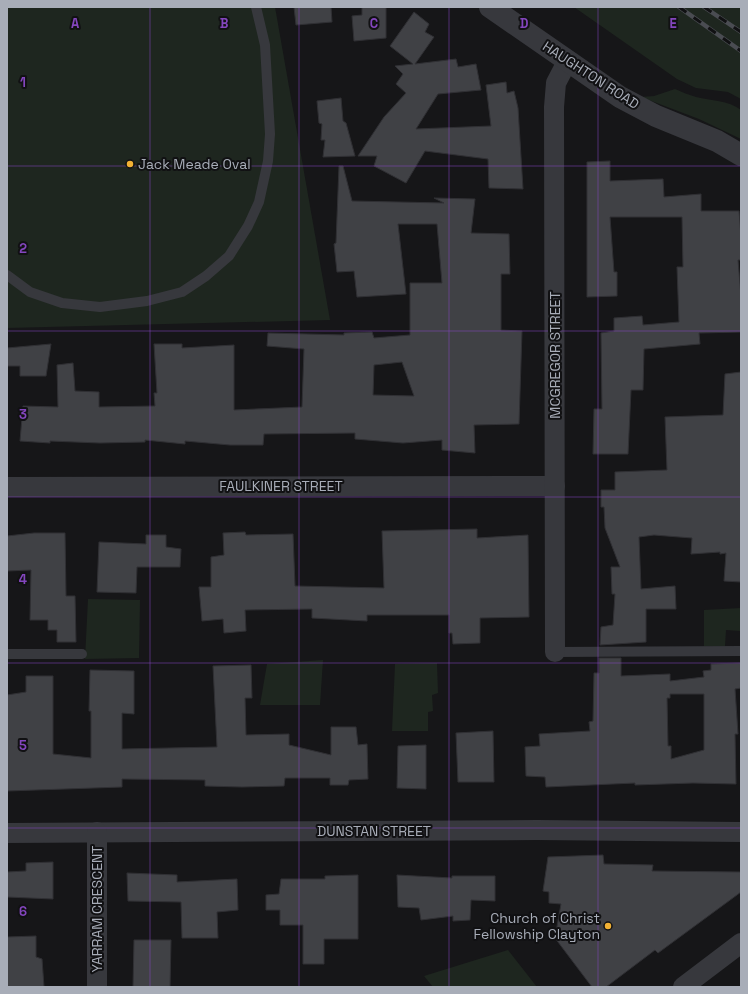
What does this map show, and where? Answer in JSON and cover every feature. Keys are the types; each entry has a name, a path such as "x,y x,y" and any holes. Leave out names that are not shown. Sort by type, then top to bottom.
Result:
{"street":[{"name":"HAUGHTON ROAD","path":"490,7 632,104 717,141 741,155"},
{"name":"MCGREGOR STREET","path":"555,652 554,107 556,83 568,60"},
{"name":"FAULKINER STREET","path":"7,487 555,486"},
{"name":"DUNSTAN STREET","path":"7,832 682,830 741,832"},
{"name":"YARRAM CRESCENT","path":"97,832 97,987"},
{"path":"683,987 741,943"}],"lane":[{"path":"7,276 30,292 62,303 100,307 147,301 182,292 206,276 229,256 248,226 259,202 268,161 270,134 265,45 256,7"},
{"path":"555,652 741,650"},
{"path":"7,654 82,654"}],"shaded area":[{"name":"Jack Meade Oval","path":"7,7 275,7 330,320 7,328"},
{"path":"574,7 741,7 741,99 728,92 696,88 677,79"},
{"path":"675,89 696,97 731,104 741,110 741,139 699,119 641,97 654,96"},
{"path":"88,599 140,600 139,658 85,659"},
{"path":"741,608 741,631 726,630 725,646 704,646 704,610"},
{"path":"323,660 320,705 260,705 267,664"},
{"path":"437,663 438,693 432,695 433,711 428,712 428,731 392,731 395,664"},
{"path":"508,950 537,987 433,987 424,976"}],"building":[{"path":"294,7 331,7 332,22 296,25"},
{"path":"362,7 386,7 386,38 354,41 352,16 362,15"},
{"path":"414,12 429,24 425,32 434,37 415,64 456,59 458,67 476,64 481,90 438,94 416,129 491,126 486,85 506,82 507,93 514,91 518,108 523,189 489,188 488,159 425,151 406,183 374,166 377,156 358,156 384,117 406,93 396,84 403,74 395,66 413,64 390,46"},
{"path":"341,98 343,121 346,123 355,156 323,157 325,140 321,140 322,124 319,123 317,101"},
{"path":"610,161 610,181 663,179 664,197 701,194 701,211 739,211 741,236 741,260 738,260 741,296 741,332 699,333 700,344 644,349 643,390 631,390 628,454 593,454 594,409 602,409 601,333 614,331 614,318 642,316 643,325 679,322 677,267 683,267 682,217 610,217 614,272 617,272 617,296 587,297 587,162"},
{"path":"339,166 343,166 352,201 444,203 434,198 475,199 471,233 509,234 510,274 501,274 501,330 522,331 519,424 474,425 475,453 442,450 442,440 403,443 355,439 355,433 264,434 263,445 230,445 185,441 185,444 145,440 145,442 100,443 50,441 50,443 20,441 23,406 58,407 57,365 73,363 75,391 99,392 99,407 155,406 154,393 157,393 154,344 182,344 182,348 234,345 234,410 302,407 304,349 267,346 268,333 344,335 344,333 372,332 374,338 410,335 410,283 442,283 437,224 398,224 406,294 357,297 354,271 337,272 334,244 336,243","holes":["402,362 414,396 373,395 374,365"]},
{"path":"51,344 46,376 20,376 20,366 7,366 7,348"},
{"path":"741,372 741,582 724,581 726,553 691,554 692,538 654,535 639,537 641,589 675,586 676,609 646,609 646,642 600,645 601,627 613,625 615,594 612,594 611,567 620,567 605,528 604,507 601,507 601,490 615,490 615,472 667,470 665,417 723,415 725,374"},
{"path":"477,529 477,538 528,535 529,617 480,618 480,643 453,644 452,633 449,633 449,615 367,615 367,621 312,618 312,609 245,610 246,631 224,633 223,619 202,621 199,587 211,587 211,557 224,555 223,533 245,532 246,535 293,534 295,586 384,588 382,531"},
{"path":"34,533 65,533 66,596 75,596 76,642 57,642 57,630 48,630 48,620 30,620 31,570 7,571 7,536"},
{"path":"146,535 166,535 166,547 181,549 180,567 137,567 136,593 97,592 99,542 146,544"},
{"path":"599,658 621,658 621,676 670,674 670,681 704,677 703,671 711,670 711,664 741,663 741,688 735,689 738,734 735,734 736,784 693,783 635,785 635,783 546,787 545,777 526,776 525,747 540,746 539,734 590,731 589,722 593,721 594,673 599,673","holes":["670,694 704,694 704,750 671,759 671,746 668,746 667,698 670,698"]},
{"path":"251,665 252,698 245,698 246,735 289,734 289,745 331,755 331,727 356,727 358,745 367,744 368,779 349,780 348,785 330,785 330,778 285,778 284,786 242,787 205,786 205,780 122,779 122,787 7,791 7,695 26,692 26,676 53,676 53,754 91,758 91,711 89,711 90,670 134,671 134,714 122,713 122,749 217,747 213,666"},
{"path":"493,731 494,782 458,782 456,733"},
{"path":"426,745 426,789 397,788 398,746"},
{"name":"Church of Christ Fellowship Clayton","path":"603,855 604,864 653,865 652,871 741,872 741,892 658,953 655,950 606,987 592,987 555,938 561,904 549,903 549,892 543,891 548,857"},
{"path":"53,862 53,899 7,897 7,872 26,871 26,863"},
{"path":"127,873 177,875 177,882 237,879 238,910 217,912 218,938 182,938 181,902 128,901"},
{"path":"358,875 358,939 324,939 324,964 303,964 303,925 280,925 280,910 266,910 266,895 279,894 281,879 325,879 325,876"},
{"path":"397,875 452,878 452,876 495,876 495,901 471,900 470,920 453,921 453,916 421,920 419,908 398,907"},
{"path":"36,936 36,957 42,959 44,987 7,987 7,937"},
{"path":"134,940 171,940 170,987 133,987"}],"railway":[{"path":"679,7 741,51"},
{"path":"704,7 741,32"}],"place":[{"name":"Jack Meade Oval","path":"130,164"},
{"name":"Church of Christ Fellowship Clayton","path":"608,926"}]}
